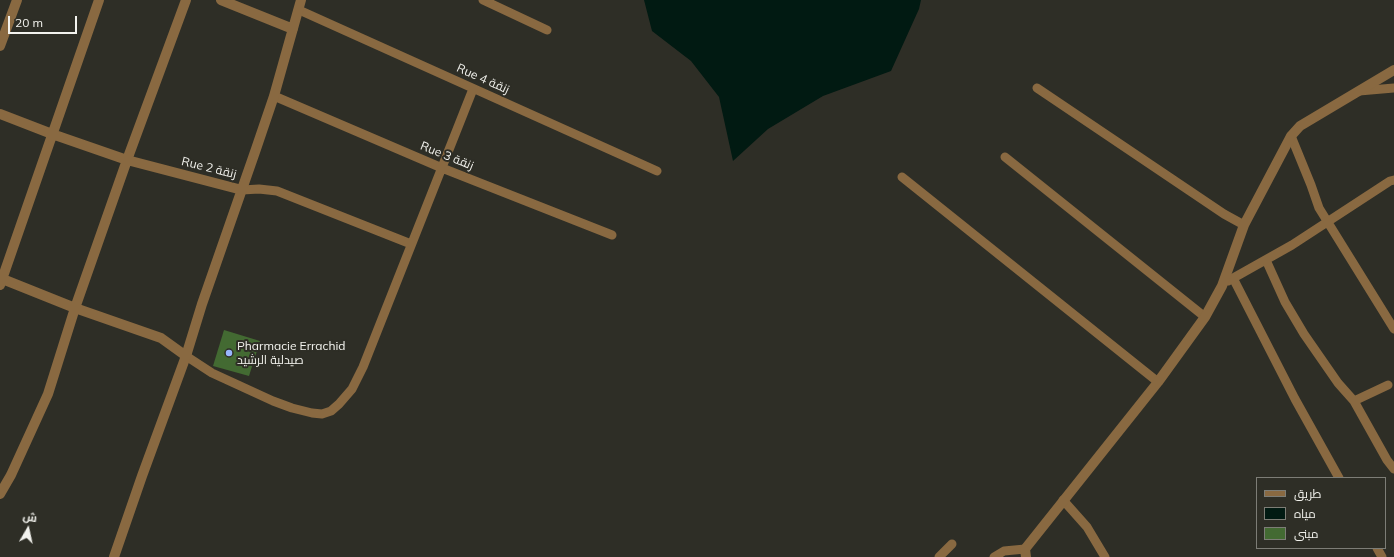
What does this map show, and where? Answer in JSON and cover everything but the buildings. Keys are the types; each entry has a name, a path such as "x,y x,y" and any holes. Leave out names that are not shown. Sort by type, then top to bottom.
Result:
{"street":[{"path":"0,46 17,0"},
{"path":"99,0 1,281 161,338 186,356"},
{"path":"0,494 11,475 48,394 75,308 127,160 186,0"},
{"path":"222,0 293,29"},
{"path":"114,557 186,356 202,304 274,96 301,0"},
{"path":"1025,553 1063,500 1158,382 1204,317 1222,286 1244,225 1291,136 1300,126 1394,70"},
{"name":"Rue 2 زنقة","path":"0,114 127,160 242,190"}],"lane":[{"path":"483,0 547,30"},
{"name":"Rue 4 زنقة","path":"299,10 657,171"},
{"path":"1037,88 1224,214 1244,225"},
{"path":"1359,91 1394,88"},
{"path":"186,356 212,373 273,401 312,414 322,414 331,411 339,404 352,389 363,367 472,89"},
{"name":"Rue 3 زنقة","path":"274,96 442,168 612,235"},
{"path":"1291,136 1319,208 1394,329"},
{"path":"1005,157 1204,317"},
{"path":"902,177 1158,382"},
{"path":"1222,286 1327,222 1390,181 1394,180"},
{"name":"Rue 2 زنقة","path":"242,190 259,189 277,191 411,244"},
{"path":"1266,260 1285,302 1304,334 1338,384 1354,401 1387,460 1394,468"},
{"path":"1233,278 1295,399 1338,477"},
{"path":"1354,401 1388,385"},
{"path":"1063,500 1087,527 1104,557"},
{"path":"939,557 952,544"},
{"path":"994,557 1004,551 1025,553"}],"water":[{"path":"644,0 921,0 919,9 891,71 823,96 768,129 733,161 719,97 691,61 652,31"}],"place":[{"name":"Pharmacie Errachid صيدلية الرشيد","path":"229,353"}]}
